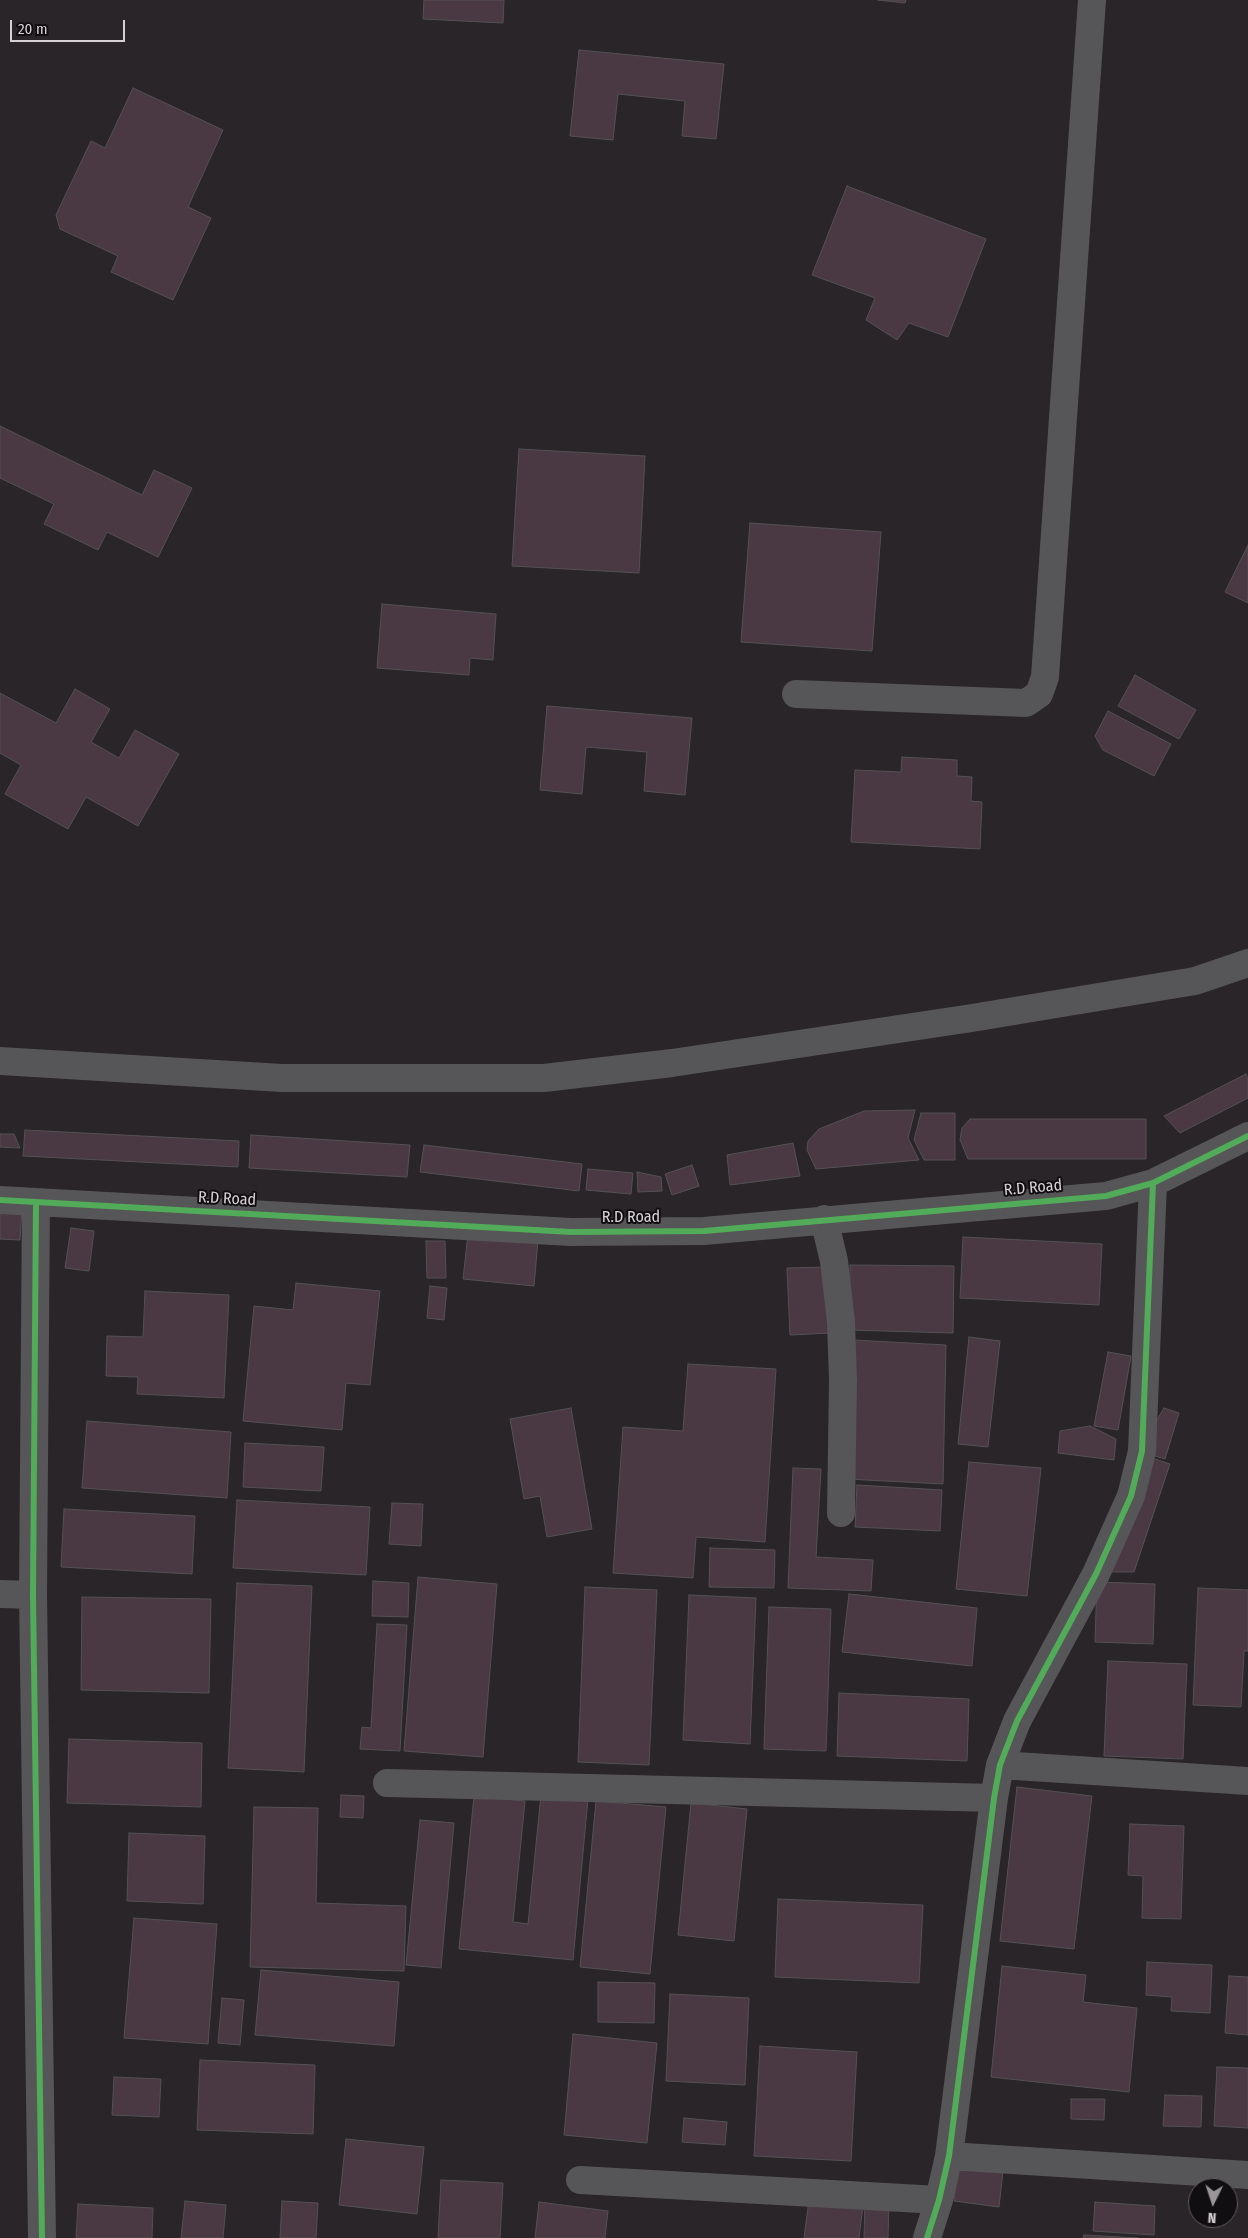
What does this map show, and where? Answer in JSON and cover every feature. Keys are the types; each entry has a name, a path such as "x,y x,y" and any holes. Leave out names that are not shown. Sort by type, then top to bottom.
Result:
{"street":[{"path":"796,694 1026,703 1039,694 1044,677 1092,0"},
{"path":"0,1061 282,1078 544,1078 672,1063 982,1016 1195,981 1248,963"},
{"name":"R.D Road","path":"0,1200 571,1232 704,1231 824,1219 1106,1196 1153,1183 1248,1136"},
{"path":"927,2238 939,2200 949,2156 994,1798 1000,1765 1017,1721 1096,1574 1132,1496 1142,1451 1153,1183"},
{"path":"36,1202 33,1594 42,2238"},
{"path":"824,1219 834,1261 840,1322 843,1380 841,1513"},
{"path":"0,1594 33,1594"},
{"path":"1000,1765 1248,1781"},
{"path":"387,1783 994,1798"},
{"path":"949,2156 1248,2175"},
{"path":"580,2180 939,2200"}],"building":[{"path":"424,0 504,0 503,23 423,19"},
{"path":"878,0 906,0 905,3"},
{"path":"579,50 724,64 716,139 682,136 685,101 618,94 613,140 570,136"},
{"path":"133,88 223,130 188,207 211,218 173,300 111,272 118,256 60,229 56,215 91,141 105,148"},
{"path":"847,186 986,239 948,337 909,323 897,340 866,320 875,298 812,275"},
{"path":"0,426 142,495 154,470 192,488 158,557 107,532 98,550 44,524 54,504 0,478"},
{"path":"519,449 645,456 639,573 512,566"},
{"path":"750,523 881,532 872,651 741,642"},
{"path":"1248,545 1248,603 1225,592"},
{"path":"382,604 496,614 493,660 470,658 469,675 377,668"},
{"path":"1135,675 1196,710 1179,739 1118,706"},
{"path":"75,689 110,709 91,742 119,758 135,730 179,754 138,826 86,797 68,829 5,794 21,765 0,753 0,693 56,723"},
{"path":"547,706 692,718 685,795 644,791 647,752 586,747 582,794 540,790"},
{"path":"1108,711 1171,744 1154,776 1103,750 1095,736"},
{"path":"902,757 957,760 957,776 972,777 971,801 982,802 980,849 851,842 855,770 901,772"},
{"path":"1246,1074 1248,1079 1248,1098 1180,1133 1164,1116"},
{"path":"915,1110 908,1138 919,1160 816,1169 807,1150 808,1141 819,1129 864,1111"},
{"path":"921,1113 955,1113 955,1160 924,1160 914,1140"},
{"path":"970,1119 1146,1119 1146,1159 968,1159 960,1140 962,1128"},
{"path":"25,1130 239,1141 238,1167 23,1156"},
{"path":"0,1134 14,1134 20,1148 0,1147"},
{"path":"251,1135 410,1145 407,1177 249,1168"},
{"path":"793,1143 800,1176 730,1185 727,1155"},
{"path":"424,1145 582,1164 579,1191 420,1172"},
{"path":"692,1165 699,1186 672,1195 665,1174"},
{"path":"588,1169 633,1173 631,1194 586,1190"},
{"path":"637,1172 661,1177 662,1191 638,1192"},
{"path":"0,1207 22,1208 20,1240 0,1239"},
{"path":"71,1228 94,1231 89,1271 65,1268"},
{"path":"468,1234 538,1240 534,1286 463,1279"},
{"path":"963,1237 1102,1244 1099,1305 960,1298"},
{"path":"426,1241 445,1241 446,1278 427,1278"},
{"path":"850,1265 954,1266 953,1333 849,1330"},
{"path":"828,1267 831,1333 790,1335 787,1268"},
{"path":"296,1283 380,1291 370,1385 346,1383 342,1430 243,1421 254,1306 293,1310"},
{"path":"430,1286 447,1288 444,1320 427,1318"},
{"path":"145,1291 229,1295 224,1398 137,1394 138,1377 106,1376 107,1336 143,1337"},
{"path":"969,1337 1000,1341 988,1447 958,1444"},
{"path":"853,1340 946,1345 943,1484 846,1479"},
{"path":"1108,1352 1131,1356 1118,1430 1094,1426"},
{"path":"688,1364 776,1369 765,1542 696,1537 693,1578 613,1573 623,1427 683,1431"},
{"path":"571,1408 592,1529 547,1537 540,1496 524,1499 510,1419"},
{"path":"1164,1408 1179,1413 1165,1459 1145,1453 1154,1425"},
{"path":"87,1421 231,1432 227,1498 82,1488"},
{"path":"1090,1426 1116,1439 1114,1460 1058,1453 1060,1431"},
{"path":"245,1443 324,1447 321,1491 243,1487"},
{"path":"1143,1455 1170,1464 1134,1572 1104,1572"},
{"path":"969,1462 1041,1468 1027,1596 956,1589"},
{"path":"793,1468 821,1469 816,1557 873,1560 871,1591 788,1588"},
{"path":"857,1485 942,1490 940,1531 855,1527"},
{"path":"237,1500 370,1507 366,1575 233,1568"},
{"path":"392,1503 423,1504 421,1546 389,1544"},
{"path":"64,1509 195,1516 192,1574 61,1567"},
{"path":"710,1548 775,1550 774,1588 709,1587"},
{"path":"418,1577 497,1584 483,1757 404,1751"},
{"path":"373,1581 409,1583 408,1617 372,1616"},
{"path":"1097,1582 1155,1584 1153,1644 1095,1642"},
{"path":"237,1583 312,1586 304,1772 228,1768"},
{"path":"585,1587 657,1590 649,1765 578,1762"},
{"path":"1198,1588 1248,1590 1248,1651 1244,1651 1241,1707 1193,1705"},
{"path":"849,1594 977,1608 972,1666 842,1652"},
{"path":"689,1595 756,1598 750,1744 683,1740"},
{"path":"82,1597 211,1599 209,1693 81,1690"},
{"path":"769,1607 831,1609 826,1751 764,1749"},
{"path":"377,1624 407,1625 400,1751 360,1749 362,1727 371,1728"},
{"path":"1108,1661 1187,1664 1183,1759 1104,1756"},
{"path":"839,1693 969,1699 967,1761 837,1756"},
{"path":"69,1739 202,1743 201,1807 67,1803"},
{"path":"1017,1787 1092,1796 1074,1949 1000,1941"},
{"path":"341,1795 364,1796 363,1818 340,1817"},
{"path":"541,1795 588,1799 573,1960 459,1949 474,1796 525,1801 513,1922 528,1924"},
{"path":"596,1801 666,1807 650,1974 580,1967"},
{"path":"691,1803 747,1809 734,1941 678,1935"},
{"path":"254,1807 318,1808 316,1903 406,1906 404,1971 250,1967"},
{"path":"420,1820 454,1823 441,1968 406,1965"},
{"path":"1130,1824 1184,1826 1181,1919 1142,1918 1143,1876 1128,1875"},
{"path":"129,1833 205,1836 203,1904 127,1901"},
{"path":"778,1899 923,1905 919,1983 775,1977"},
{"path":"134,1918 217,1924 208,2044 124,2038"},
{"path":"1147,1962 1212,1965 1210,2013 1171,2011 1172,1997 1146,1995"},
{"path":"1002,1966 1086,1975 1083,2002 1137,2008 1129,2092 991,2077"},
{"path":"261,1970 399,1982 394,2046 255,2035"},
{"path":"1229,1976 1248,1977 1248,2035 1225,2033"},
{"path":"598,1982 655,1983 654,2023 598,2022"},
{"path":"670,1994 749,1998 745,2085 666,2081"},
{"path":"222,1998 244,2000 240,2045 218,2043"},
{"path":"573,2034 657,2043 647,2143 564,2135"},
{"path":"760,2046 857,2052 851,2161 754,2156"},
{"path":"200,2060 315,2065 313,2134 197,2130"},
{"path":"1217,2067 1248,2068 1248,2128 1214,2126"},
{"path":"114,2077 161,2079 159,2117 112,2115"},
{"path":"1165,2095 1202,2096 1201,2127 1163,2126"},
{"path":"1071,2099 1105,2099 1104,2120 1071,2119"},
{"path":"684,2118 727,2122 725,2145 682,2142"},
{"path":"346,2139 424,2147 417,2214 339,2205"},
{"path":"958,2166 1003,2171 999,2207 954,2201"},
{"path":"441,2180 503,2183 500,2238 438,2238"},
{"path":"809,2200 863,2206 859,2238 804,2238"},
{"path":"185,2201 226,2205 223,2238 181,2238"},
{"path":"282,2201 318,2203 316,2238 280,2238"},
{"path":"865,2201 889,2201 888,2238 864,2238"},
{"path":"539,2202 608,2211 605,2238 535,2238"},
{"path":"1095,2202 1155,2206 1154,2235 1093,2231"},
{"path":"78,2204 153,2208 152,2238 76,2238"},
{"path":"1084,2235 1138,2238 1083,2238"}],"cycle path":[{"path":"0,1200 571,1232 704,1231 1106,1196 1153,1183 1248,1136"},
{"path":"927,2238 939,2200 949,2156 994,1798 1000,1765 1017,1721 1096,1574 1131,1496 1142,1451 1153,1183"},
{"path":"36,1202 33,1595 42,2238"}]}
